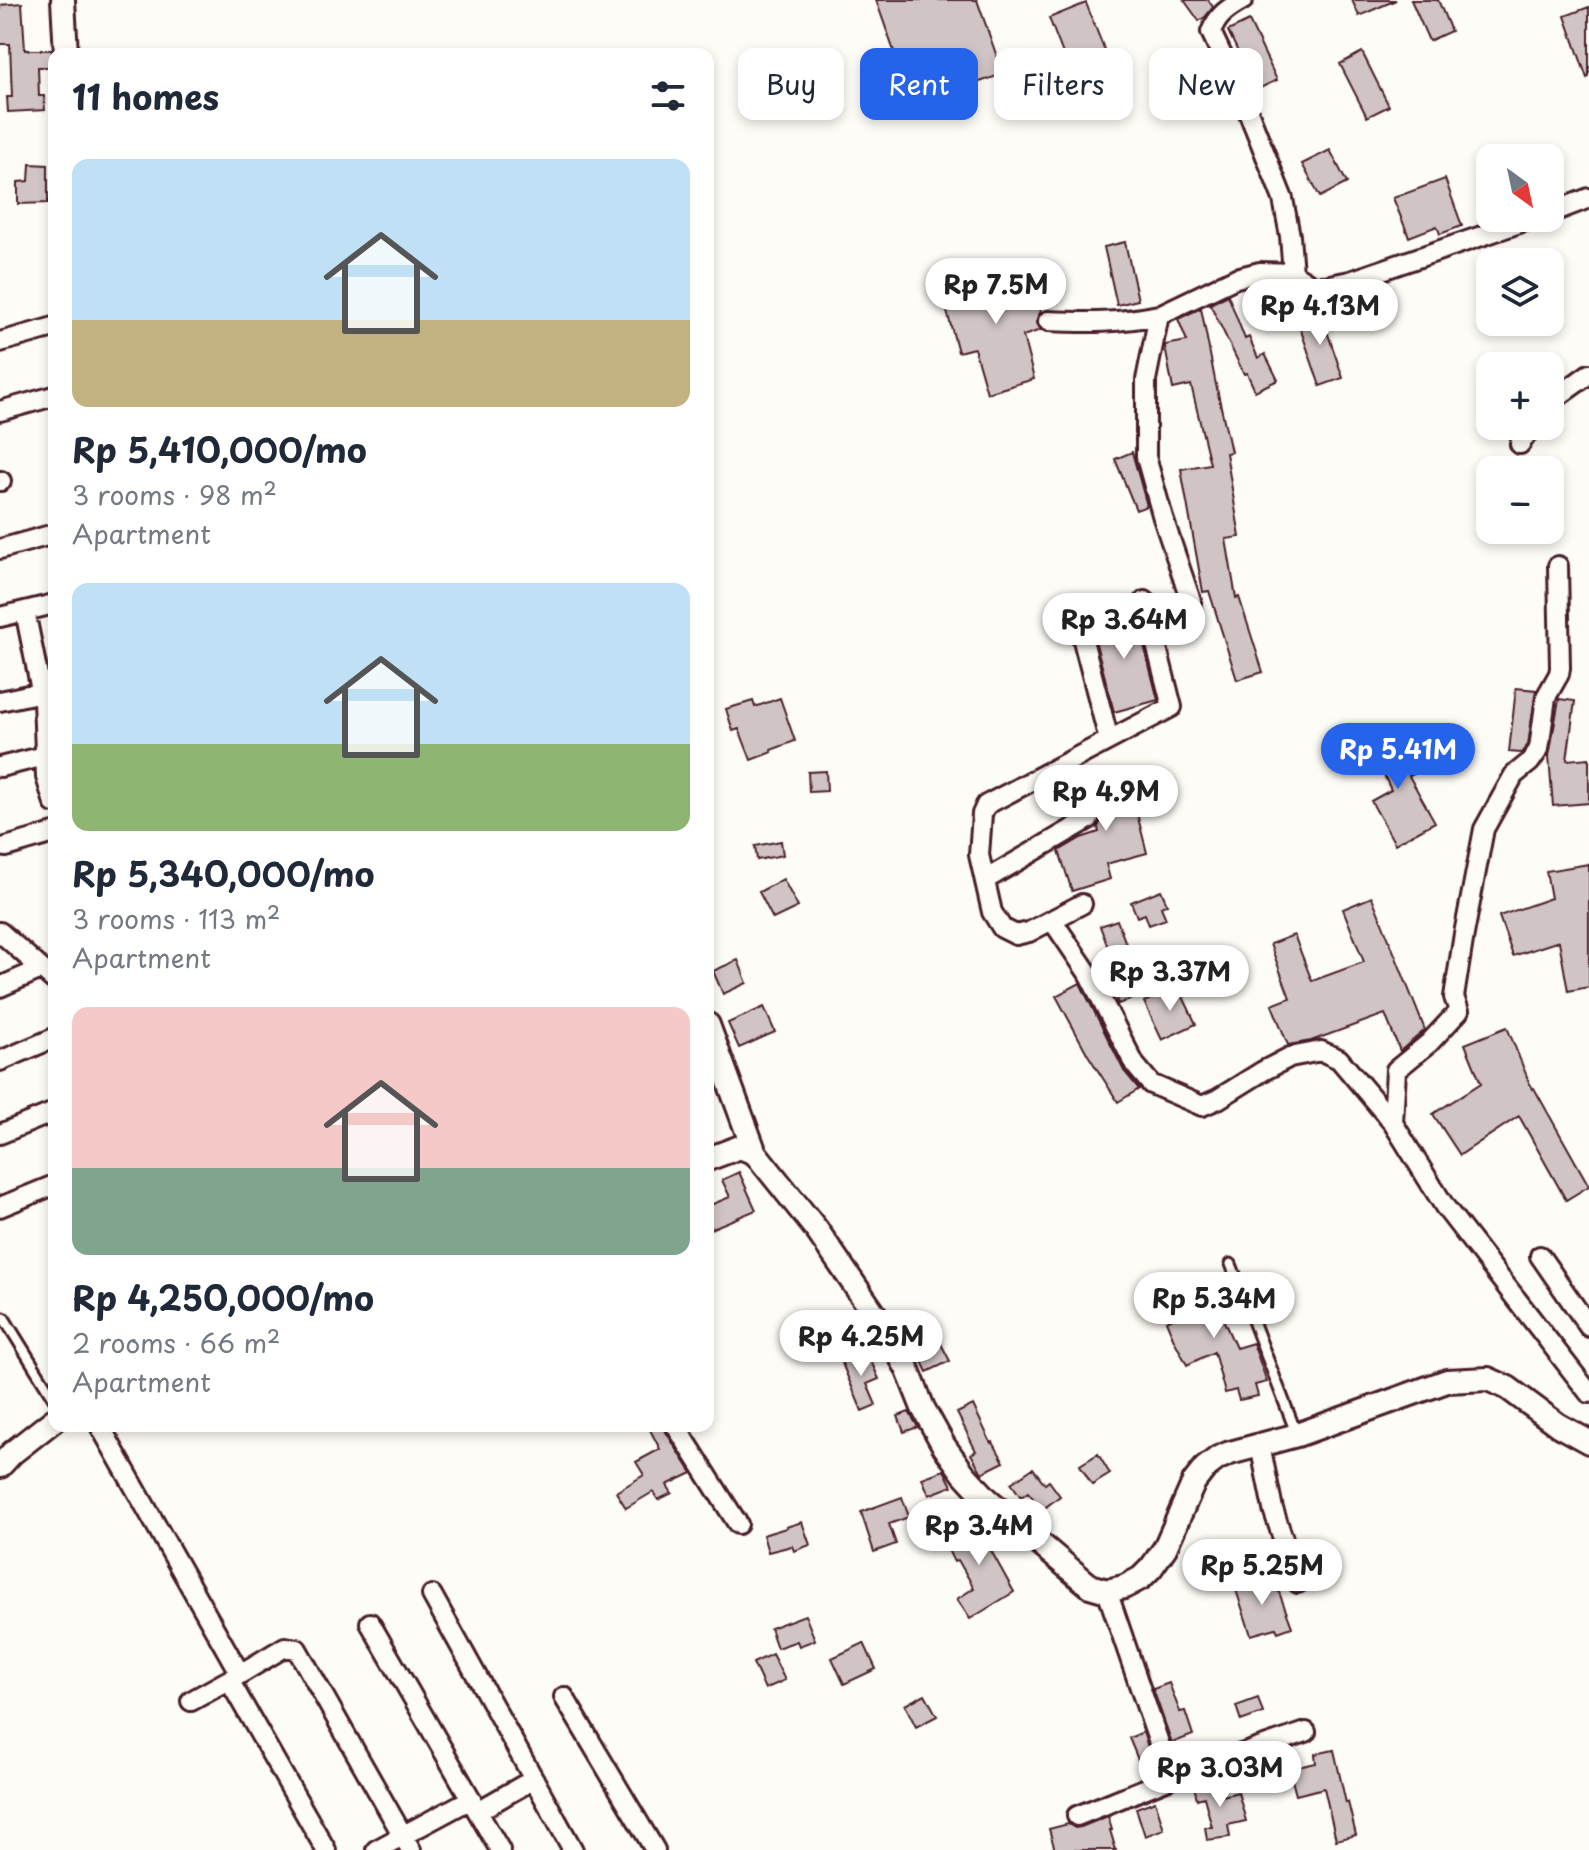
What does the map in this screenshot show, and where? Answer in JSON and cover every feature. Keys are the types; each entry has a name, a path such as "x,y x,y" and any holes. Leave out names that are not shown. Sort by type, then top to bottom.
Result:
{"street":[{"path":"63,0 66,48"},
{"path":"1243,0 1223,11 1211,32 1246,106 1283,199 1293,273"},
{"path":"1564,208 1589,198"},
{"path":"1048,321 1127,322 1159,315 1236,278 1260,272 1293,273 1313,286 1325,286 1350,281 1493,232"},
{"path":"1159,315 1146,380 1146,457 1191,601 1192,614"},
{"path":"0,342 48,329"},
{"path":"1564,391 1589,374"},
{"path":"0,411 48,398"},
{"path":"1520,444 1523,440"},
{"path":"0,549 48,536"},
{"path":"1393,1123 1396,1070 1429,1043 1459,1011 1454,997 1484,829 1514,775 1530,762 1539,749 1546,697 1560,668 1558,566"},
{"path":"1082,904 1029,932 1016,935 1002,928 992,912 979,855 982,814 986,805 1172,707 1145,601"},
{"path":"0,617 48,605"},
{"path":"25,611 45,684 48,784"},
{"path":"1079,625 1109,740"},
{"path":"0,701 45,684"},
{"path":"0,767 45,756"},
{"path":"985,880 1089,819"},
{"path":"6,847 48,835"},
{"path":"1052,920 1088,973 1135,1065 1151,1084 1202,1106 1290,1057 1321,1051 1339,1059 1393,1123 1445,1207 1589,1393"},
{"path":"0,932 48,975"},
{"path":"0,987 48,975"},
{"path":"0,1061 48,1041"},
{"path":"714,1041 755,1153 816,1229 880,1322 907,1368 923,1408 944,1446 987,1499 1090,1586 1107,1591 1141,1578 1165,1548 1194,1482 1218,1458 1297,1435 1447,1381 1488,1379 1508,1388 1558,1425 1589,1442"},
{"path":"0,1134 48,1114"},
{"path":"714,1157 740,1147 755,1153"},
{"path":"0,1207 48,1187"},
{"path":"1540,1256 1589,1327"},
{"path":"0,1466 48,1425"},
{"path":"103,1432 326,1850"},
{"path":"680,1432 738,1524"},
{"path":"1260,1445 1273,1509 1298,1583"},
{"path":"1107,1591 1171,1778"},
{"path":"432,1595 573,1850"},
{"path":"370,1623 500,1850"},
{"path":"191,1701 285,1647 297,1649 407,1843"},
{"path":"564,1697 655,1850"},
{"path":"1077,1816 1171,1778 1306,1732"},
{"path":"376,1850 407,1843 474,1805 534,1779"}],"lane":[{"path":"1231,1264 1297,1435"},
{"path":"4,1318 48,1389"}],"building":[{"path":"876,0 977,0 994,48 994,77 978,83 978,48 893,48"},
{"path":"1184,0 1208,0 1213,7 1199,21"},
{"path":"1352,0 1396,0 1359,16"},
{"path":"1411,0 1438,0 1451,31 1429,41"},
{"path":"22,3 25,50 48,50 48,67 38,67 39,96 44,96 45,110 8,112 7,97 12,97 10,44 0,44 0,5"},
{"path":"1086,3 1104,48 1061,48 1049,18"},
{"path":"1589,7 1589,77 1587,78 1565,16"},
{"path":"1249,21 1262,48 1236,48 1228,31"},
{"path":"1263,50 1277,80 1263,87"},
{"path":"1362,52 1389,106 1367,117 1340,64"},
{"path":"1330,150 1347,183 1320,197 1302,164"},
{"path":"30,164 48,165 48,203 18,204 18,182 29,181"},
{"path":"1445,179 1462,226 1440,234 1437,226 1409,237 1393,198"},
{"path":"1125,242 1138,300 1117,305 1104,247"},
{"path":"1029,269 1041,312 1036,321 1041,330 1023,336 1034,379 987,393 974,348 958,352 942,293 1008,272 1009,275"},
{"path":"1228,295 1245,339 1249,337 1258,358 1265,354 1278,380 1255,391 1210,304"},
{"path":"1201,308 1231,452 1226,453 1240,537 1226,539 1236,598 1239,597 1263,672 1237,680 1209,591 1203,592 1181,469 1210,464 1191,385 1173,389 1165,347 1187,341 1178,319"},
{"path":"1319,308 1343,378 1320,386 1296,316"},
{"path":"1132,452 1147,506 1136,510 1115,459"},
{"path":"1135,610 1158,700 1114,712 1090,621"},
{"path":"1516,688 1536,690 1528,745 1521,753 1509,752"},
{"path":"780,698 795,741 751,760 739,729 733,731 726,709 753,701 755,707"},
{"path":"1559,699 1575,701 1567,760 1589,758 1589,803 1553,806 1549,756"},
{"path":"1393,730 1414,774 1409,776 1435,822 1395,844 1371,801 1391,790 1368,741"},
{"path":"1126,770 1147,853 1106,864 1110,879 1072,891 1059,851 1099,832 1101,820 1099,812 1093,808 1086,780"},
{"path":"826,771 827,791 809,792 808,772"},
{"path":"781,841 783,855 757,860 755,846"},
{"path":"1589,864 1589,987 1568,991 1559,941 1513,956 1499,916 1551,898 1546,871"},
{"path":"783,879 798,907 773,919 759,892"},
{"path":"1161,890 1167,904 1161,907 1166,919 1149,925 1145,914 1137,917 1131,902"},
{"path":"1372,897 1425,1030 1400,1051 1385,1014 1311,1041 1288,1045 1272,1005 1290,998 1270,944 1294,935 1312,981 1364,962 1343,909"},
{"path":"1117,920 1126,944 1109,950 1100,926"},
{"path":"738,960 747,983 723,994 714,971"},
{"path":"1124,976 1132,999 1118,1004 1110,980"},
{"path":"1080,983 1124,1071 1139,1089 1118,1102 1056,996"},
{"path":"1178,986 1196,1024 1162,1040 1144,1002"},
{"path":"764,1007 775,1032 739,1048 728,1023"},
{"path":"1507,1027 1532,1089 1589,1186 1566,1200 1519,1116 1460,1155 1433,1114 1481,1083 1465,1044"},
{"path":"739,1172 756,1210 714,1228 714,1204 730,1197 722,1180"},
{"path":"1203,1275 1236,1348 1253,1343 1267,1382 1255,1385 1258,1396 1239,1400 1236,1390 1225,1393 1214,1352 1187,1365 1174,1340 1166,1321 1186,1312 1174,1288"},
{"path":"939,1340 950,1361 927,1372 917,1351"},
{"path":"866,1350 879,1379 867,1384 876,1405 862,1411 841,1361"},
{"path":"973,1405 1004,1462 982,1473 971,1454 976,1451 957,1413"},
{"path":"909,1412 918,1427 904,1432 898,1416"},
{"path":"651,1432 666,1432 692,1473 667,1485 672,1493 658,1500 653,1492 626,1508 616,1492 644,1475 636,1462 660,1449"},
{"path":"1098,1454 1110,1474 1092,1485 1080,1465"},
{"path":"1033,1468 1045,1484 1049,1481 1060,1496 1042,1510 1028,1492 1021,1497 1011,1483"},
{"path":"944,1470 952,1486 929,1495 922,1478"},
{"path":"902,1497 909,1517 889,1524 896,1544 874,1552 861,1512"},
{"path":"982,1514 997,1543 989,1547 1014,1592 970,1619 957,1599 974,1588 958,1560 954,1562 944,1542 969,1528 966,1523"},
{"path":"802,1522 810,1545 794,1551 792,1546 768,1552 763,1535"},
{"path":"1260,1576 1265,1591 1277,1587 1292,1627 1251,1635 1234,1584"},
{"path":"805,1615 815,1640 799,1646 797,1641 777,1648 770,1628"},
{"path":"864,1643 876,1669 844,1684 832,1658"},
{"path":"772,1654 785,1680 765,1689 753,1663"},
{"path":"1169,1683 1180,1712 1185,1711 1193,1735 1172,1743 1153,1689"},
{"path":"925,1694 937,1716 916,1727 905,1705"},
{"path":"1258,1698 1263,1713 1241,1721 1236,1706"},
{"path":"1143,1732 1153,1763 1141,1767 1129,1738"},
{"path":"1334,1750 1356,1835 1336,1840 1324,1788 1296,1795 1289,1769 1316,1763 1315,1754"},
{"path":"1219,1780 1222,1796 1238,1792 1246,1821 1228,1825 1230,1837 1207,1840 1205,1827 1212,1827 1204,1797 1197,1799 1194,1786"},
{"path":"1155,1801 1164,1829 1145,1836 1136,1808"},
{"path":"1108,1816 1116,1850 1055,1850 1049,1829 1068,1824 1081,1827"}]}
